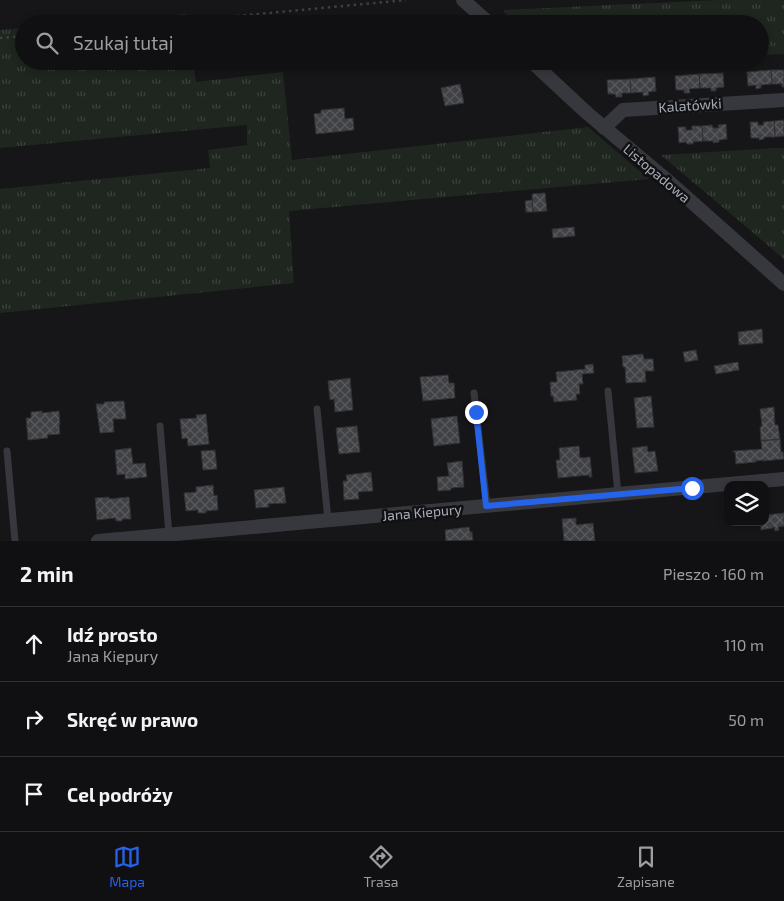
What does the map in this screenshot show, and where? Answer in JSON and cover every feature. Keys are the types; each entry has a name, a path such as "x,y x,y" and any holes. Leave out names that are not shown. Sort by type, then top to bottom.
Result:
{"street":[{"path":"463,0 480,15"},
{"name":"Listopadowa","path":"541,70 604,128 667,180 784,284"},
{"name":"Kalatówki","path":"604,128 623,110 784,100"},
{"name":"Jana Kiepury","path":"98,541 784,479"}],"lane":[{"path":"608,391 618,494"},
{"path":"474,393 486,506"},
{"path":"317,409 328,520"},
{"path":"160,426 169,535"},
{"path":"7,451 15,541"}],"path":[{"path":"248,15 406,0"},
{"path":"0,38 15,37"}],"green space":[{"path":"720,0 784,0 784,54 769,55 769,15 507,15 503,10"},
{"path":"15,29 15,70 194,70 196,82 283,72 292,160 588,127 649,179 289,211 294,283 0,313 0,189 210,168 208,150 247,145 247,125 0,148 0,30"},
{"path":"775,148 784,148 784,259 661,155"}],"building":[{"path":"771,70 784,70 784,87 782,87 782,84 772,84"},
{"path":"771,70 772,84 761,85 761,88 756,89 756,85 748,86 747,72"},
{"path":"723,73 724,87 716,88 716,91 711,91 711,88 700,88 699,74"},
{"path":"699,74 700,88 689,89 690,93 684,93 684,90 676,90 675,76"},
{"path":"655,77 656,91 648,92 649,95 643,96 643,92 631,93 630,79"},
{"path":"630,79 631,93 622,93 622,97 608,94 607,80"},
{"path":"460,84 464,103 445,106 441,88"},
{"path":"344,108 345,119 353,118 354,130 316,134 314,114 321,113 321,110"},
{"path":"784,120 784,136 775,137 774,121"},
{"path":"774,121 775,137 764,137 764,139 759,140 759,138 751,138 750,122 758,122 758,125 764,125 763,122"},
{"path":"726,124 727,139 713,143 713,141 703,141 702,126 712,125 713,128 719,128 718,125"},
{"path":"692,126 702,126 703,141 693,142 693,144 679,143 678,127 686,127 686,130 692,130"},
{"path":"545,193 547,211 533,212 532,194"},
{"path":"532,200 533,212 526,212 525,201"},
{"path":"574,227 575,236 553,238 552,229"},
{"path":"762,329 763,343 739,345 738,332"},
{"path":"696,350 698,360 685,362 683,352"},
{"path":"643,354 644,359 653,359 654,371 645,371 646,382 626,383 622,356"},
{"path":"738,362 739,370 716,374 714,366"},
{"path":"593,364 594,373 582,374 583,384 579,384 580,394 576,394 577,400 554,402 553,396 551,396 550,382 557,382 556,372 585,369 585,365"},
{"path":"448,375 449,383 454,383 455,398 423,401 420,377"},
{"path":"350,378 353,410 335,412 334,399 330,400 328,381"},
{"path":"651,396 654,427 637,428 634,398"},
{"path":"124,401 126,419 113,419 114,432 100,433 96,404"},
{"path":"774,407 775,425 778,425 780,439 761,441 760,409"},
{"path":"42,411 42,413 59,411 60,434 47,435 48,438 28,440 26,418 31,418 31,412"},
{"path":"206,414 209,444 188,446 187,438 182,439 180,419 197,418 196,415"},
{"path":"457,416 460,443 434,446 431,419"},
{"path":"357,426 360,452 339,454 336,428"},
{"path":"780,439 781,452 783,452 784,459 735,464 735,452 733,451 762,449 761,441"},
{"path":"579,446 580,458 590,457 592,477 589,477 589,475 558,478 556,460 560,460 559,448"},
{"path":"647,446 648,452 655,451 658,471 635,473 632,448"},
{"path":"131,448 133,464 145,463 147,477 125,479 125,474 117,475 115,450"},
{"path":"215,450 217,469 203,470 201,451"},
{"path":"462,461 464,487 438,491 437,477 449,476 447,463"},
{"path":"371,472 373,491 358,492 359,499 344,500 343,481 347,481 346,475"},
{"path":"213,485 214,496 217,495 218,510 206,511 206,513 198,513 198,510 186,511 184,493 196,492 196,487"},
{"path":"284,487 286,503 268,504 269,507 256,508 254,490"},
{"path":"109,497 109,499 129,497 131,519 122,519 122,521 116,521 115,518 97,520 95,498"},
{"path":"784,513 784,526 778,527 779,530 775,531 774,527 761,530 761,526 769,526 769,515"},
{"path":"576,518 576,525 593,523 595,541 564,541 562,519"},
{"path":"469,527 473,540 446,541 445,530"}],"route":[{"path":"476,412 486,506 692,488"}]}
